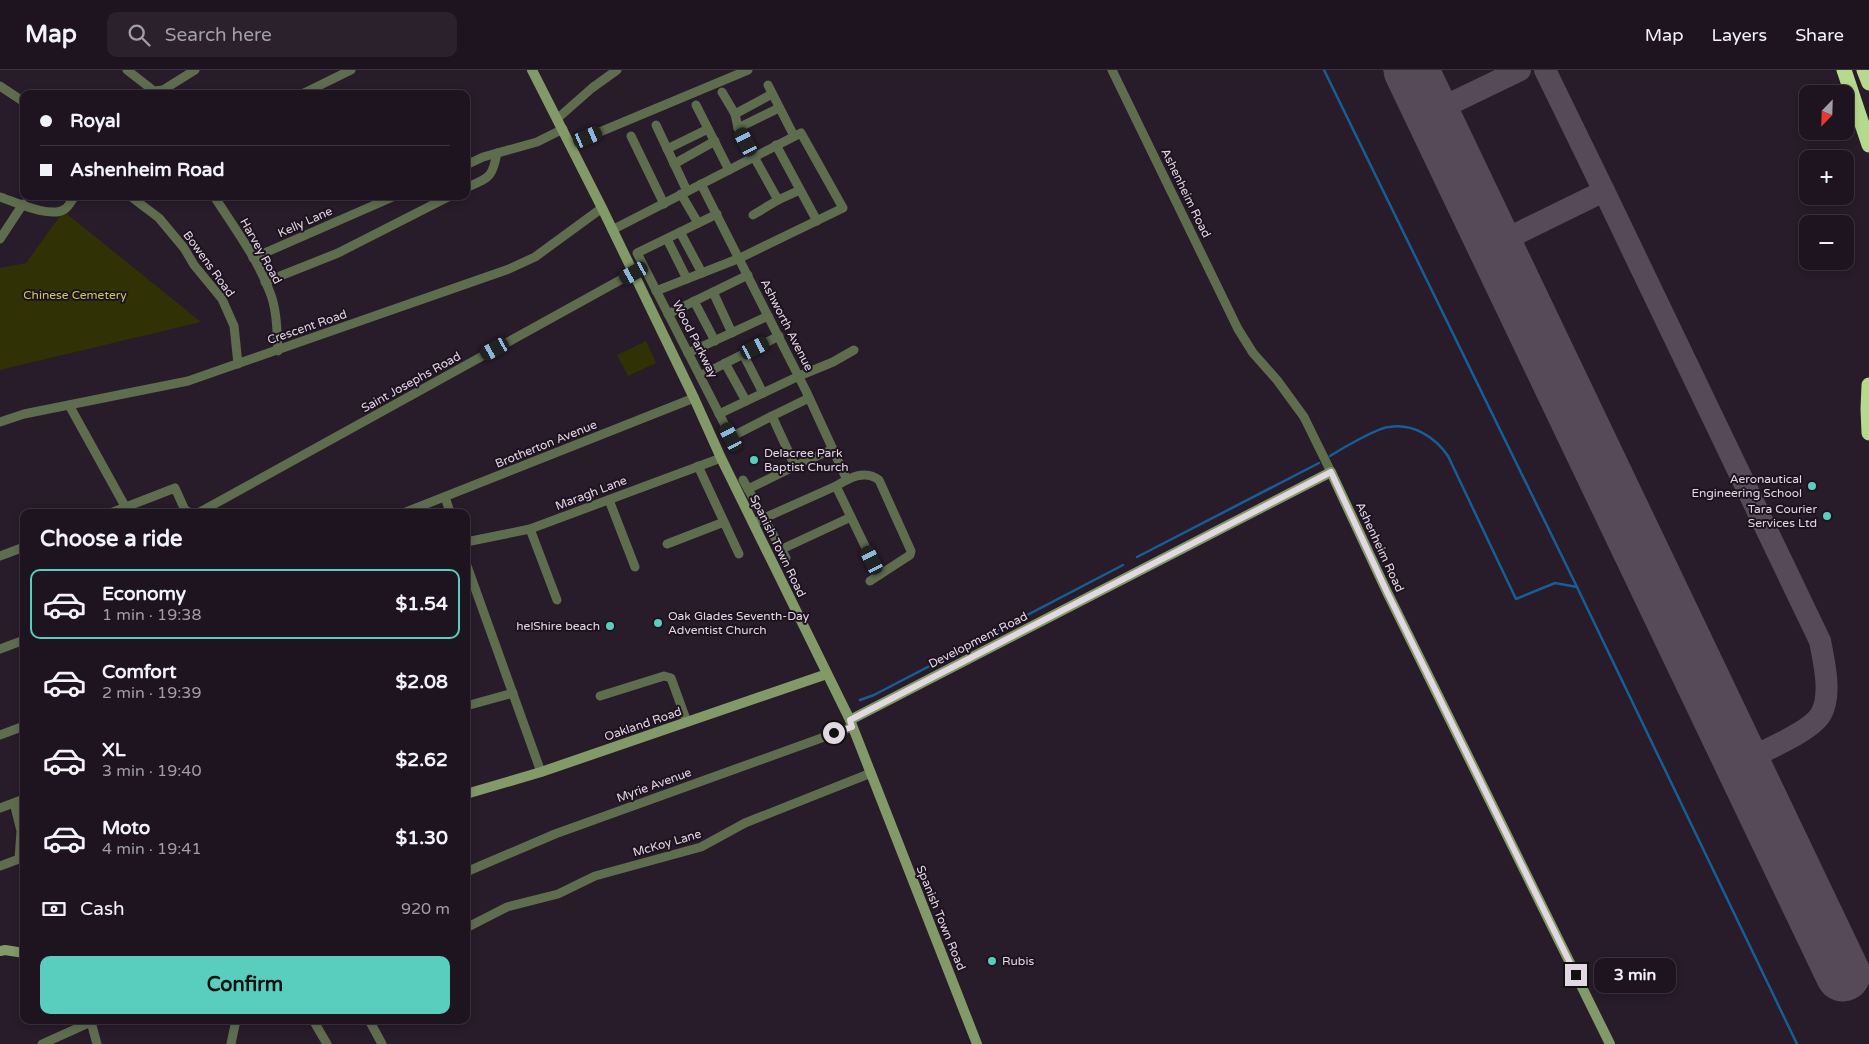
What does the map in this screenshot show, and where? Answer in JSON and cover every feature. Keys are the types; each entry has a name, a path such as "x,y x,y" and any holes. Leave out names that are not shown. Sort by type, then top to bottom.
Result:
{"highway":[{"path":"1844,70 1869,145"},
{"path":"1864,70 1869,83"},
{"path":"1869,385 1869,433"}],"street":[{"path":"127,70 152,90"},
{"path":"163,90 195,70"},
{"path":"310,90 351,70"},
{"name":"Spanish Town Road","path":"532,70 558,118 634,273 721,458 851,724 978,1044"},
{"path":"558,118 592,88 617,70"},
{"path":"570,144 748,70"},
{"name":"Ashenheim Road","path":"1112,70 1238,328 1253,353 1277,380 1304,417 1391,601 1610,1044"},
{"path":"656,291 740,258 843,208 779,108 768,85"},
{"path":"0,86 20,99"},
{"path":"722,92 735,114 738,128 753,157 778,200"},
{"path":"735,114 772,94"},
{"path":"696,105 729,170"},
{"path":"738,128 779,108"},
{"path":"656,125 698,223"},
{"path":"470,163 497,153 537,142 563,129"},
{"path":"667,150 708,129"},
{"path":"612,230 797,134"},
{"path":"631,136 664,204"},
{"path":"674,164 715,141"},
{"path":"776,145 817,221"},
{"path":"470,186 490,176 494,171 497,153"},
{"name":"Ashworth Avenue","path":"701,184 799,376 847,480"},
{"path":"752,215 800,190"},
{"path":"0,197 42,212 57,212 67,208 72,200"},
{"name":"Bowens Road","path":"135,200 160,218 222,299 234,326 238,364"},
{"name":"Harvey Road","path":"217,200 254,258 270,291 276,317 278,351"},
{"name":"Kelly Lane","path":"254,258 386,200"},
{"path":"265,282 338,252 442,200"},
{"path":"0,239 23,204"},
{"name":"Crescent Road","path":"0,422 24,414 188,381 509,269 535,257 602,208"},
{"path":"688,279 667,239 717,214"},
{"path":"680,232 702,273"},
{"name":"Wood Parkway","path":"667,239 637,253 731,437 772,416"},
{"name":"Saint Josephs Road","path":"205,509 634,273"},
{"path":"668,314 748,275"},
{"path":"713,292 732,333"},
{"path":"694,301 715,341"},
{"path":"688,354 768,316"},
{"path":"700,376 779,336"},
{"path":"719,414 833,362 854,350"},
{"path":"742,354 763,394"},
{"path":"725,363 746,401"},
{"name":"Brotherton Avenue","path":"414,509 694,398"},
{"path":"795,466 772,416 809,398"},
{"path":"69,405 126,508"},
{"path":"748,489 833,449"},
{"name":"Maragh Lane","path":"470,541 530,529 721,458"},
{"path":"698,466 739,554"},
{"name":"Development Road","path":"851,724 1331,472"},
{"path":"753,524 847,480 868,474 879,480 910,548 910,555 870,581"},
{"path":"743,480 786,558"},
{"path":"836,486 879,575"},
{"path":"123,509 175,488 185,509"},
{"path":"445,497 449,509"},
{"path":"609,500 635,567"},
{"path":"782,549 851,517"},
{"path":"667,544 724,522"},
{"path":"530,529 557,600"},
{"path":"1,552 20,548"},
{"path":"470,578 541,772"},
{"path":"0,649 20,642"},
{"name":"Oakland Road","path":"470,793 541,772 827,674"},
{"path":"600,696 664,676 671,678 686,722"},
{"path":"470,705 513,693"},
{"name":"Myrie Avenue","path":"470,870 555,834 851,724"},
{"path":"0,736 20,728"},
{"name":"McKoy Lane","path":"470,926 507,907 558,894 595,876 701,847 745,823 871,773"},
{"path":"0,808 20,801"},
{"path":"14,803 20,827"},
{"path":"0,866 20,858"},
{"path":"0,951 20,952"},
{"path":"42,1044 88,1024"},
{"path":"95,1024 97,1044"},
{"path":"231,1044 235,1024"},
{"path":"315,1024 326,1044"},
{"path":"371,1024 382,1044"}],"green space":[{"name":"Chinese Cemetery","path":"67,214 201,322 0,370 0,268 26,263 60,216"},
{"path":"646,341 656,363 628,376 617,355"}],"waterway":[{"path":"1324,70 1577,587"},
{"path":"1330,456 1383,428 1407,427 1423,433 1437,443 1448,456 1516,599 1555,583 1577,587 1797,1044"},
{"path":"1137,557 1319,463"},
{"path":"860,700 874,695 1123,565"}],"taxiway":[{"path":"1431,113 1520,70"},
{"path":"1545,70 1820,641 1827,688 1821,714 1807,728 1742,762"},
{"path":"1494,245 1604,191"}],"runway":[{"path":"1411,70 1843,974"}],"place":[{"name":"Delacree Park Baptist Church","path":"754,460"},
{"name":"Aeronautical Engineering School","path":"1812,486"},
{"name":"Tara Courier Services Ltd","path":"1827,516"},
{"name":"Oak Glades Seventh-Day Adventist Church","path":"658,623"},
{"name":"helShire beach","path":"610,626"},
{"name":"Rubis","path":"992,961"}],"route":[{"path":"834,733 852,727 850,720 1331,472 1387,592 1576,975"}]}
